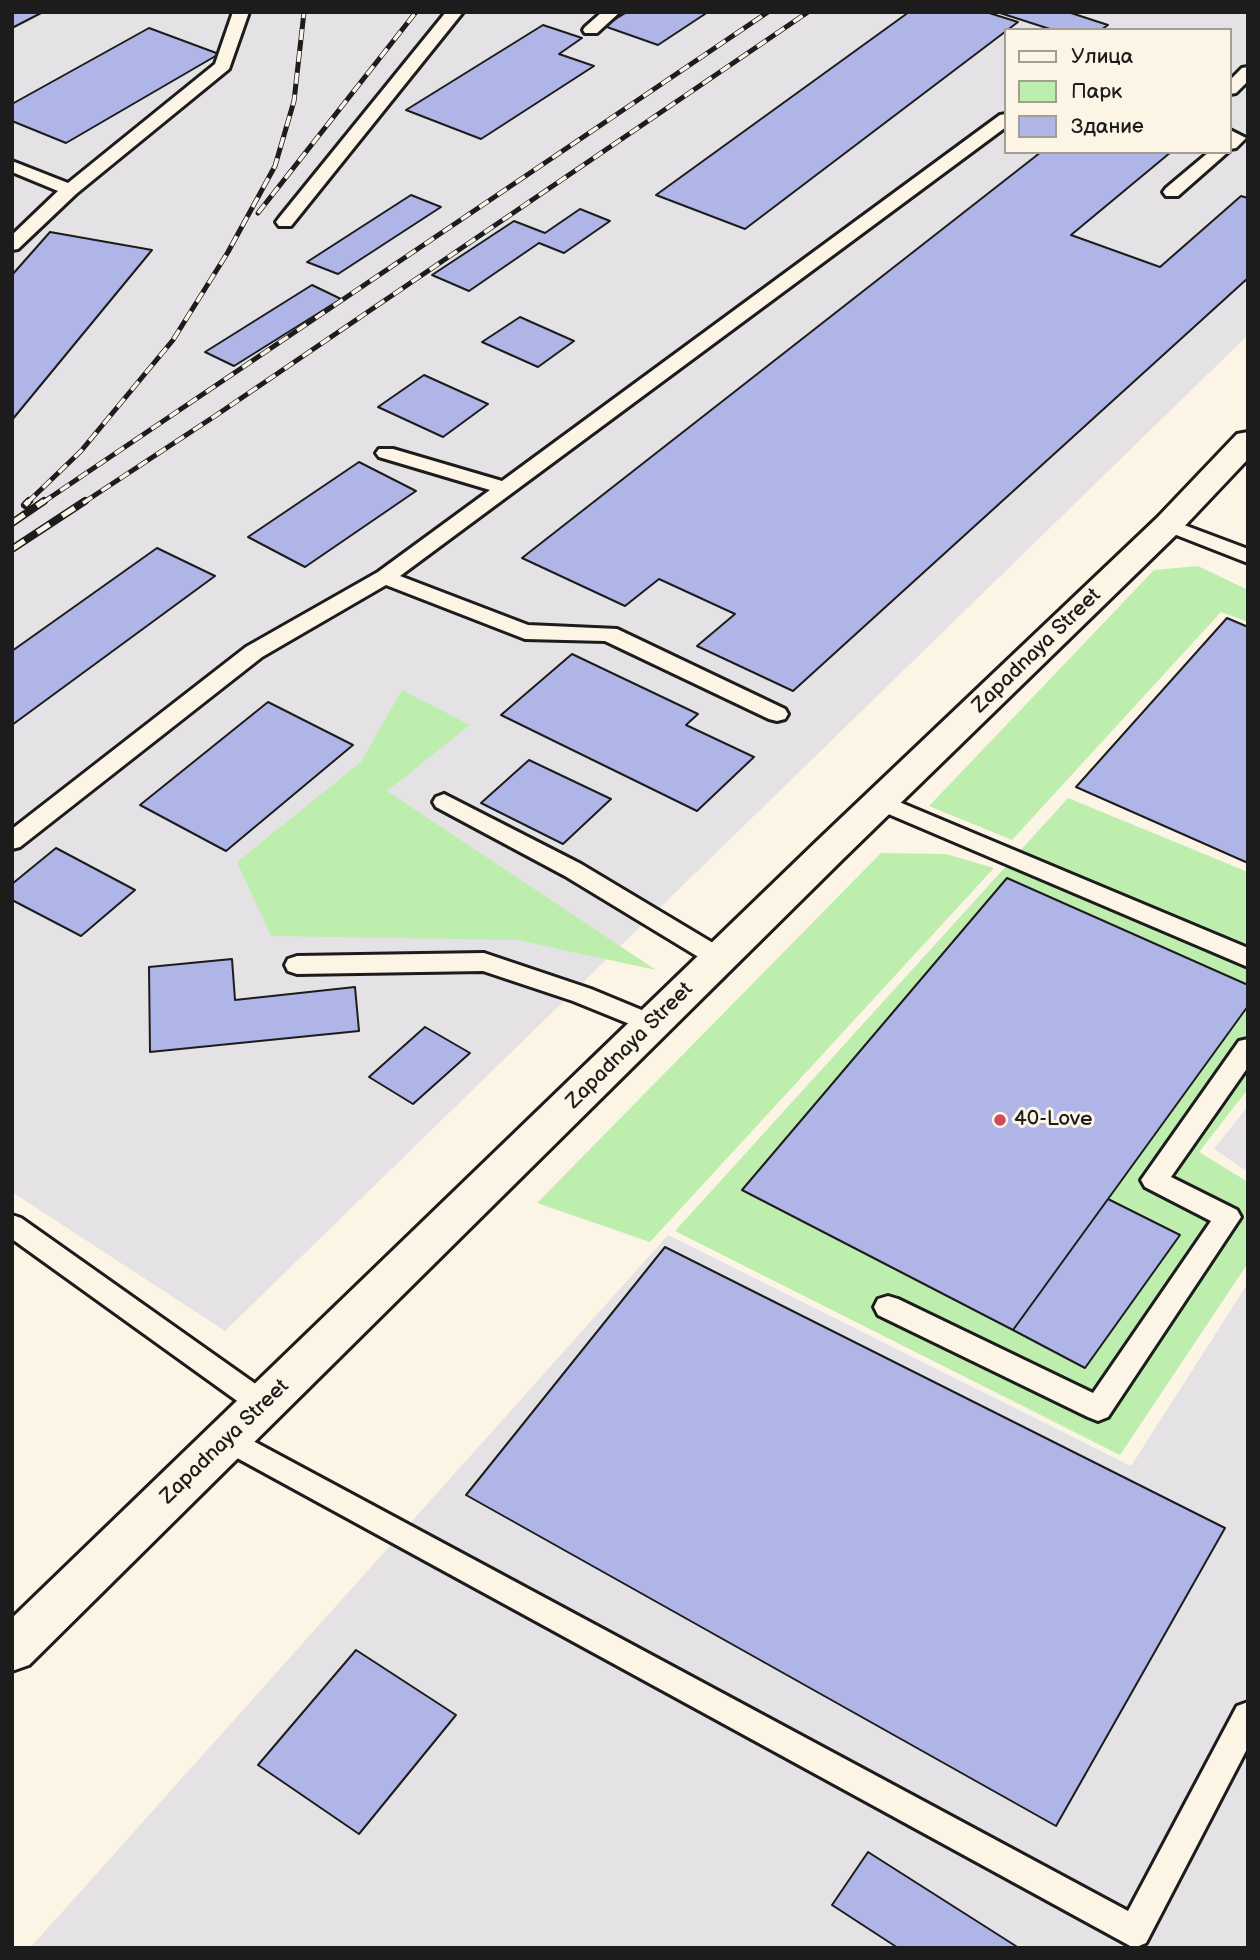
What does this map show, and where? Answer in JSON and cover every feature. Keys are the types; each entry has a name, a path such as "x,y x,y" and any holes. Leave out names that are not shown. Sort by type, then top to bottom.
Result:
{"street":[{"name":"Zapadnaya Street","path":"12,1650 719,958 1244,452"}],"lane":[{"path":"12,245 69,190 223,66 241,12"},
{"path":"285,222 455,12"},
{"path":"591,30 612,12"},
{"path":"1232,87 1248,72"},
{"path":"12,841 254,652 385,577 1004,120"},
{"path":"1172,192 1218,154"},
{"path":"12,166 69,190"},
{"path":"386,453 505,488"},
{"path":"1168,525 1248,558"},
{"path":"385,577 525,632 609,634 777,714"},
{"path":"444,802 573,870 719,958"},
{"path":"880,802 1248,958"},
{"path":"297,965 484,962 582,995 652,1024"},
{"path":"888,1307 1098,1409 1228,1217 1154,1180 1248,1048"},
{"path":"12,1225 264,1405"},
{"path":"227,1439 1134,1932 1248,1716"}],"shaded area":[{"path":"12,12 1248,12 1248,335 225,1331 12,1192"},
{"path":"1248,1106 1248,1172 1214,1149"},
{"path":"668,1235 1131,1466 1248,1283 1248,1948 30,1948"}],"green space":[{"path":"1198,566 1248,590 1248,622 1221,612 1012,840 929,806 1154,570"},
{"path":"402,690 470,725 387,791 656,970 517,940 271,936 237,862 361,762"},
{"name":"40-Love","path":"1068,798 1248,872 1248,1089 1199,1152 1248,1182 1248,1263 1120,1455 675,1231"},
{"path":"881,853 946,854 994,868 650,1242 537,1203"}],"building":[{"path":"12,12 43,12 12,28"},
{"path":"627,12 708,12 658,45 604,26"},
{"path":"909,12 986,12 1018,22 1010,28 1004,28 1004,33 745,229 656,195"},
{"path":"997,12 1068,12 1108,25 1104,28 1047,28"},
{"path":"543,25 582,38 559,54 594,66 481,139 406,110"},
{"path":"149,28 219,54 66,143 12,121 12,104"},
{"path":"1038,154 1169,154 1071,235 1160,267 1241,196 1248,198 1248,278 793,691 697,646 735,614 659,579 625,606 522,558"},
{"path":"411,195 441,207 338,274 307,262"},
{"path":"580,209 610,221 564,253 539,243 469,291 432,275 514,221 545,233"},
{"path":"50,232 152,250 12,420 12,275"},
{"path":"312,285 341,299 234,366 205,352"},
{"path":"520,317 574,341 538,367 482,342"},
{"path":"424,375 488,404 443,437 378,407"},
{"path":"359,462 416,491 305,567 248,537"},
{"path":"157,548 215,576 12,725 12,651"},
{"path":"1227,618 1248,627 1248,863 1076,787"},
{"path":"572,654 698,714 686,725 754,757 697,811 501,715"},
{"path":"268,702 353,745 226,851 140,805"},
{"path":"529,760 611,799 563,844 481,803"},
{"path":"56,848 135,890 81,936 12,900 12,884"},
{"path":"1007,878 1248,985 1248,1006 1013,1330 742,1190"},
{"path":"232,959 235,1000 355,987 359,1031 150,1052 149,967"},
{"path":"425,1027 470,1053 413,1104 369,1077"},
{"path":"1108,1199 1180,1235 1085,1368 1013,1330"},
{"path":"665,1247 1225,1528 1056,1826 466,1495"},
{"path":"356,1650 456,1715 359,1834 258,1765"},
{"path":"868,1852 1019,1948 898,1948 832,1905"}],"railway":[{"path":"27,503 81,451 173,340 228,252 275,166 294,101 304,12"},
{"path":"258,213 416,12"},
{"path":"42,503 768,12"},
{"path":"83,503 808,12"},
{"path":"12,523 44,501"},
{"path":"12,549 85,501"}],"place":[{"name":"40-Love","path":"1000,1120"}]}
